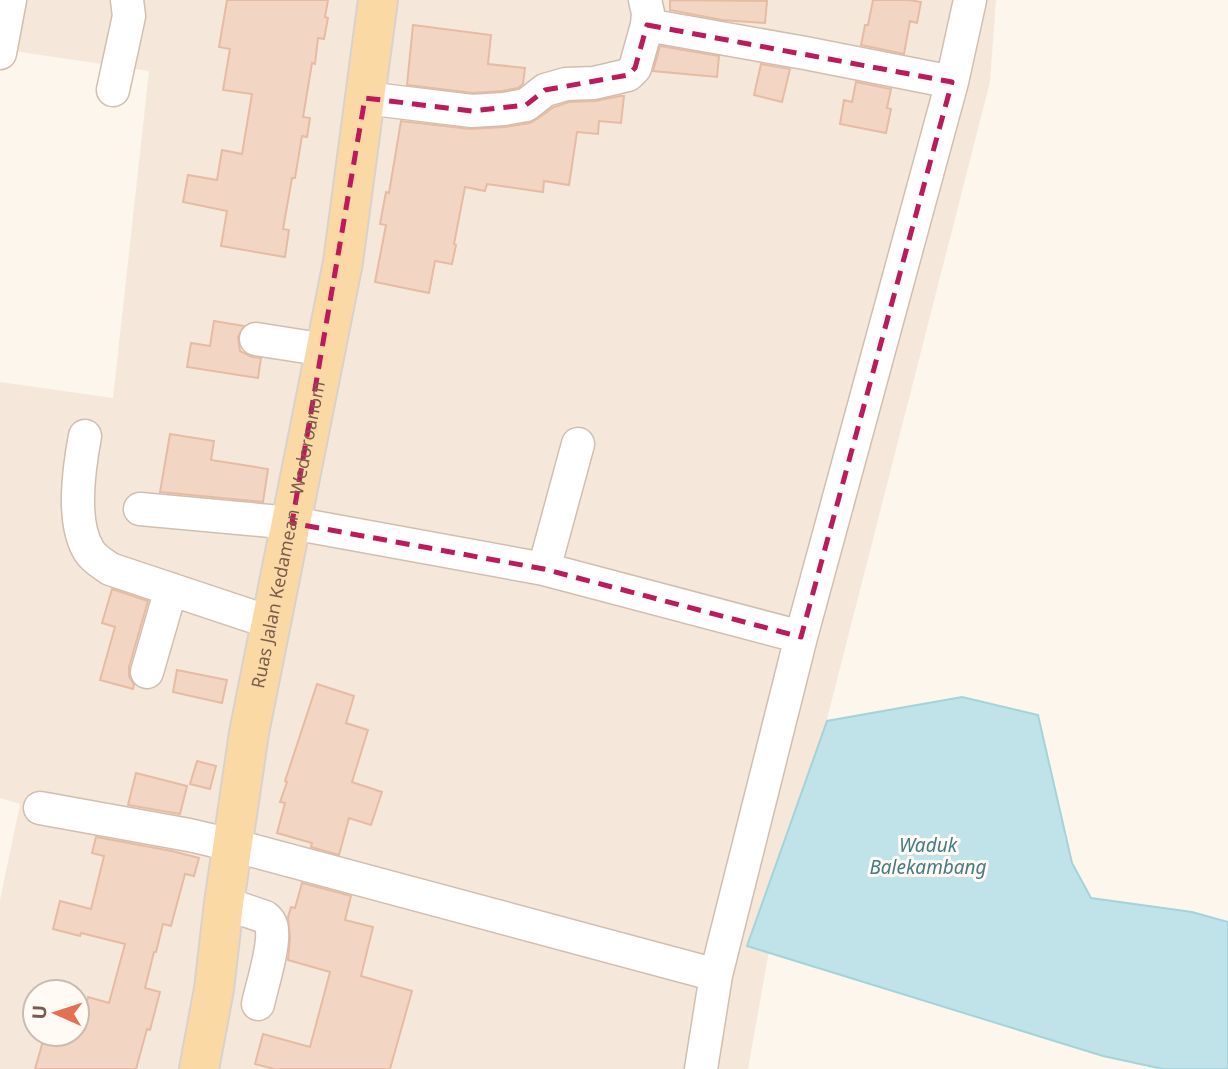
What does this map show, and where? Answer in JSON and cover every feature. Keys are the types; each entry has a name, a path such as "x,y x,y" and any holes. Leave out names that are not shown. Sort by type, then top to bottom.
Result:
{"main road":[{"name":"Ruas Jalan Kedamean - Wedoroanom","path":"199,1069 214,989 249,733 343,262 378,0"}],"street":[{"path":"0,53 10,0"},
{"path":"113,90 129,16 127,0"},
{"path":"701,1069 716,975 801,637 952,82 970,0"},
{"path":"365,98 472,111 504,109 526,105 545,90 628,75 635,68 646,13 805,53 952,82"},
{"path":"256,339 326,349"},
{"path":"85,436 78,474 79,515 88,551 110,569 271,623"},
{"path":"544,569 578,444"},
{"path":"140,509 292,523 544,569 801,637"},
{"path":"147,672 171,589"},
{"path":"40,808 232,845 716,975"},
{"path":"224,903 269,920 272,943 258,1004"}],"highlighted area":[{"path":"647,25 952,82 801,637 544,569 292,523 365,98 472,111 526,105 545,90 628,75 635,68"}],"shaded area":[{"path":"0,0 996,0 990,82 772,934 748,1069 0,1069 0,900 20,804 0,798 0,382 113,398 149,71 0,49"}],"water":[{"name":"Waduk Balekambang","path":"962,697 1038,715 1072,863 1091,898 1192,912 1228,922 1228,1069 1163,1069 1103,1056 747,946 827,721"}],"building":[{"path":"227,0 328,0 324,39 318,38 303,117 310,118 307,137 302,136 283,229 289,230 285,257 221,246 227,211 183,202 188,175 217,180 222,150 242,154 252,94 223,90 230,49 219,47"},
{"path":"670,0 767,1 765,23 722,20 670,10"},
{"path":"873,0 921,2 917,23 910,21 904,54 861,45"},
{"path":"413,25 491,35 488,64 525,68 523,84 518,88 502,91 473,93 407,85"},
{"path":"660,46 719,56 717,77 653,71"},
{"path":"761,64 790,69 782,102 754,95"},
{"path":"856,82 891,89 887,108 891,109 886,133 840,124 844,100 852,102"},
{"path":"624,96 621,123 599,121 598,134 577,132 569,185 544,181 543,192 487,184 485,191 465,187 452,264 435,261 429,293 375,282 386,225 380,224 386,192 389,193 401,121 470,129 505,127 530,123 554,107 569,102"},
{"path":"214,321 244,326 238,337 240,351 261,358 258,378 187,367 191,343 210,346"},
{"path":"170,434 214,441 211,460 268,469 263,502 160,492"},
{"path":"112,589 148,601 129,667 133,689 100,680 115,627 102,623"},
{"path":"177,670 227,680 222,703 173,692"},
{"path":"317,684 354,696 346,723 368,730 352,782 382,792 371,825 349,818 339,855 311,847 312,843 277,833 285,803 280,802 287,782 285,781"},
{"path":"197,761 216,766 210,789 190,784"},
{"path":"136,773 187,786 180,814 128,805"},
{"path":"96,837 199,858 194,876 185,874 171,926 163,924 154,952 145,988 160,992 136,1069 35,1069 41,1048 91,1048 91,998 109,1003 125,944 53,929 60,901 91,909 104,856 92,853"},
{"path":"302,883 351,896 345,920 373,927 361,976 412,991 390,1069 274,1069 255,1064 263,1034 310,1047 330,972 288,960 288,917 291,907 295,908"}]}
